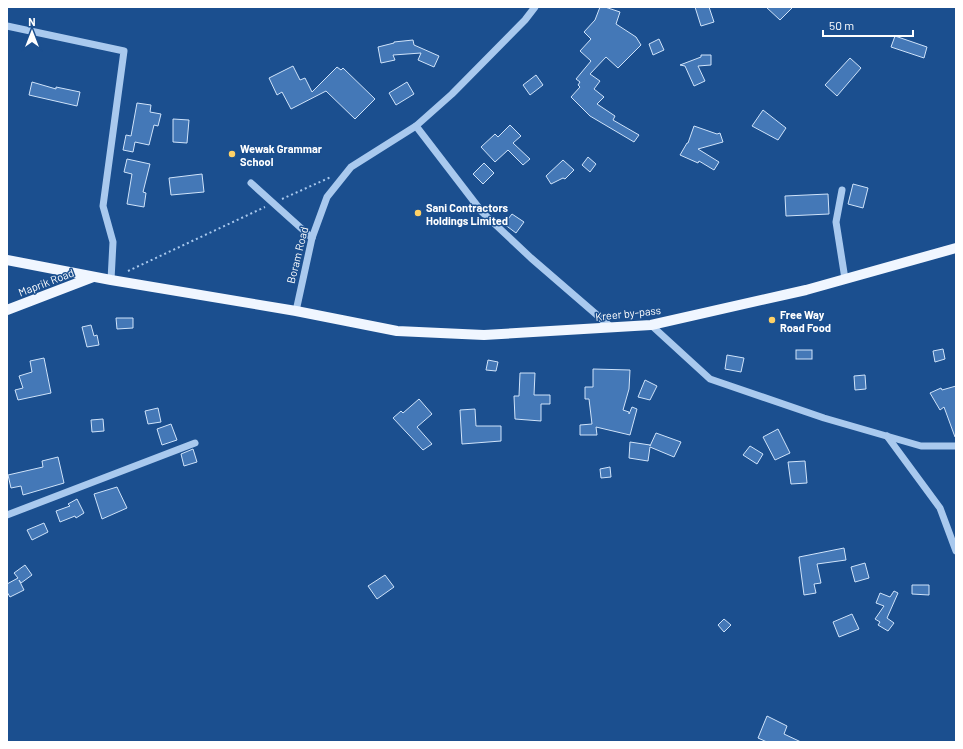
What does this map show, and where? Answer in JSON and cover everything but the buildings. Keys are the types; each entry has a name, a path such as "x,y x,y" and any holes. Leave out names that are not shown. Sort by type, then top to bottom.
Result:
{"main road":[{"name":"Kreer by-pass","path":"296,311 397,331 484,335 651,325 845,279 956,248"},
{"path":"7,260 93,277 296,311"},
{"name":"Maprik Road","path":"7,310 93,277"}],"street":[{"name":"Boram Road","path":"296,311 312,238 327,197 351,167 416,126 452,94 525,20 535,7"},
{"path":"7,26 124,51 104,206 113,242 111,280"},
{"path":"416,126 482,212 531,258 612,328"},
{"path":"251,183 312,238"},
{"path":"842,190 836,222 845,279"},
{"path":"651,325 710,378 824,418 921,446 956,446"},
{"path":"887,436 940,508 956,551"},
{"path":"7,515 195,443"}],"path":[{"path":"281,200 351,167"},
{"path":"111,280 267,206"}],"place":[{"name":"Wewak Grammar School","path":"232,154"},
{"name":"Sani Contractors Holdings Limited","path":"418,213"},
{"name":"Free Way Road Food","path":"772,320"}]}
